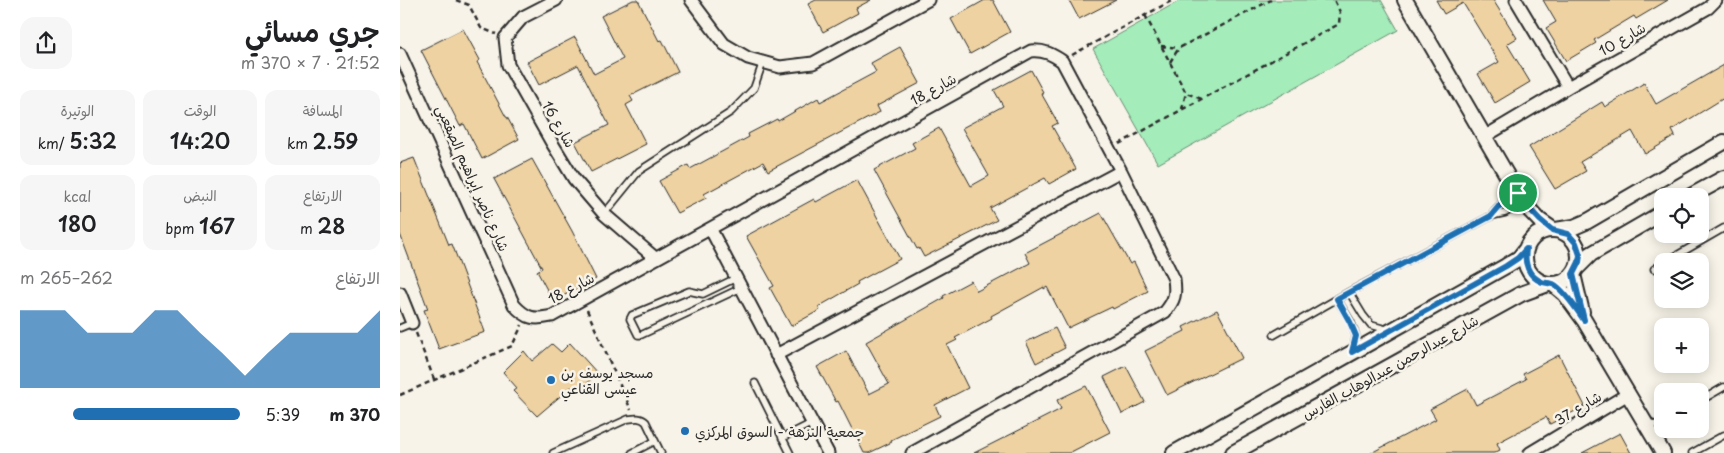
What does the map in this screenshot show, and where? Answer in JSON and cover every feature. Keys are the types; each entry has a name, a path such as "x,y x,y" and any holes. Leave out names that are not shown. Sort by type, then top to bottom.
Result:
{"street":[{"path":"505,38 523,17 556,0"},
{"path":"691,0 724,44 748,58 780,67 813,63 928,0"},
{"path":"1405,0 1521,198 1540,220 1554,230 1568,234 1576,243 1580,255 1575,271 1584,320"},
{"path":"1516,0 1568,87"},
{"name":"شارع 10","path":"1484,137 1718,1"},
{"name":"شارع 16","path":"505,38 508,65 538,120 574,179 604,214 655,258"},
{"name":"شارع 18","path":"524,315 539,319 552,316 655,258 711,230 1031,51 1046,52 1062,61"},
{"name":"شارع ناصر إبراهيم الصقعبي","path":"400,54 514,305 524,315"},
{"path":"912,453 1165,312 1173,302 1175,291 1174,279 1121,172 1062,61"},
{"path":"1174,453 1506,266 1518,258 1540,233 1566,229 1588,221 1724,142"},
{"path":"776,355 1121,172"},
{"path":"1706,188 1724,178"},
{"path":"1521,198 1530,226 1525,257 1529,271 1534,277 1550,284 1565,294 1584,320 1663,453"},
{"path":"1550,284 1568,279 1591,254 1654,217"},
{"path":"711,230 828,453"},
{"name":"شارع عبدالرحمن عبدالوهاب الفارس","path":"1233,453 1521,294 1550,284"},
{"path":"400,292 412,323"},
{"name":"شارع 37","path":"1530,453 1544,450 1628,394"}],"lane":[{"path":"604,214 639,171 731,112 754,88 763,62"},
{"path":"1491,216 1500,205 1521,198"},
{"path":"1274,335 1349,292 1491,216 1505,213 1521,198"},
{"path":"1681,253 1724,228"},
{"path":"739,283 708,304 641,335 636,333 630,319 632,315 689,291 703,294 739,283"},
{"path":"1349,292 1363,315 1372,325 1391,331"},
{"path":"703,294 708,304"},
{"path":"1337,299 1356,336 1352,352"},
{"path":"400,328 412,323"},
{"path":"755,382 790,453"},
{"path":"1709,396 1724,387"},
{"path":"553,453 634,418 643,419 646,422 661,453"},
{"path":"782,438 812,423"},
{"path":"1647,426 1654,425"},
{"path":"1692,453 1724,435"},
{"path":"632,453 655,441"}],"path":[{"path":"456,0 469,5 481,28 505,38"},
{"path":"1062,61 1173,0"},
{"path":"1170,62 1179,48 1271,0"},
{"path":"1109,150 1339,24 1340,12 1334,0"},
{"path":"1145,15 1186,93 1182,110"},
{"path":"1161,46 1179,48"},
{"path":"1186,93 1202,99"},
{"path":"583,299 634,418"},
{"path":"400,395 512,346 524,315"},
{"path":"412,323 435,380"}],"green space":[{"path":"1181,0 1381,0 1398,30 1158,164 1093,49"}],"building":[{"path":"633,0 638,0 659,41 662,40 678,72 630,96 633,101 626,105 646,144 591,172 575,142 609,125 578,65 539,85 527,62 575,37 594,74 623,59 601,16"},
{"path":"816,0 871,0 856,8 858,13 823,32 808,4"},
{"path":"985,0 993,0 1010,32 970,54 951,19"},
{"path":"1069,0 1116,0 1079,19"},
{"path":"1436,0 1493,0 1517,38 1507,44 1530,82 1495,103 1478,74 1499,62 1463,3 1444,14"},
{"path":"1543,0 1668,0 1636,19 1634,16 1594,40 1596,43 1566,61 1546,28 1556,22"},
{"path":"463,29 480,60 477,62 519,139 482,159 464,124 460,126 421,50"},
{"path":"900,47 920,83 877,106 880,112 768,171 763,162 704,194 706,198 677,213 659,181 688,165 690,169 749,137 748,134 777,119 778,121 818,98 820,102 876,72 871,63"},
{"path":"1724,65 1724,98 1672,130 1675,136 1645,154 1632,131 1580,162 1586,171 1555,189 1529,147 1602,102 1605,107 1644,83 1656,104"},
{"path":"1031,70 1043,92 1041,93 1058,123 1052,126 1076,169 1049,184 1045,178 990,208 997,220 924,257 919,248 917,249 874,170 915,148 912,143 939,128 971,186 989,176 962,128 1003,106 994,90"},
{"path":"414,158 449,245 452,244 485,332 439,349 424,310 428,309 400,234 400,163"},
{"path":"532,159 596,279 553,301 537,271 542,268 494,179"},
{"path":"857,180 900,259 857,282 858,284 818,307 820,310 791,326 770,288 774,286 746,236 814,199 816,202"},
{"path":"1101,213 1130,264 1134,262 1148,291 1113,309 1112,307 1068,328 1047,287 991,316 992,318 955,338 957,340 947,345 968,388 935,405 940,416 891,440 892,442 869,453 864,453 838,401 836,402 817,367 846,351 869,394 889,384 866,342 971,281 977,291 1030,263 1025,253"},
{"path":"1217,310 1242,358 1167,395 1145,351 1185,331 1183,327"},
{"path":"1055,328 1065,348 1036,363 1026,342"},
{"name":"مسجد يوسف بن عيسى القناعي","path":"570,343 598,374 577,392 571,387 537,416 513,391 517,388 503,372 524,351 532,361 552,344 561,352"},
{"path":"1559,355 1585,406 1550,424 1546,417 1497,443 1500,450 1494,453 1371,453 1436,419 1430,409 1468,389 1476,405 1526,379 1523,374"},
{"path":"1126,366 1145,402 1122,414 1104,377"},
{"path":"1086,386 1110,432 1069,453 974,453 1061,409 1057,400"},
{"path":"1620,433 1631,453 1582,453"}],"place":[{"name":"مسجد يوسف بن عيسى القناعي","path":"551,380"},
{"name":"جمعية النزهة - السوق المركزي","path":"685,431"}],"route":[{"path":"1518,193 1534,215 1552,230 1568,234 1576,243 1580,255 1578,267 1573,274 1584,320 1565,294 1553,284 1548,284 1534,277 1529,271 1525,257 1526,249 1518,258 1506,266 1352,352 1356,336 1337,299 1491,216 1500,205 1518,193"}]}
